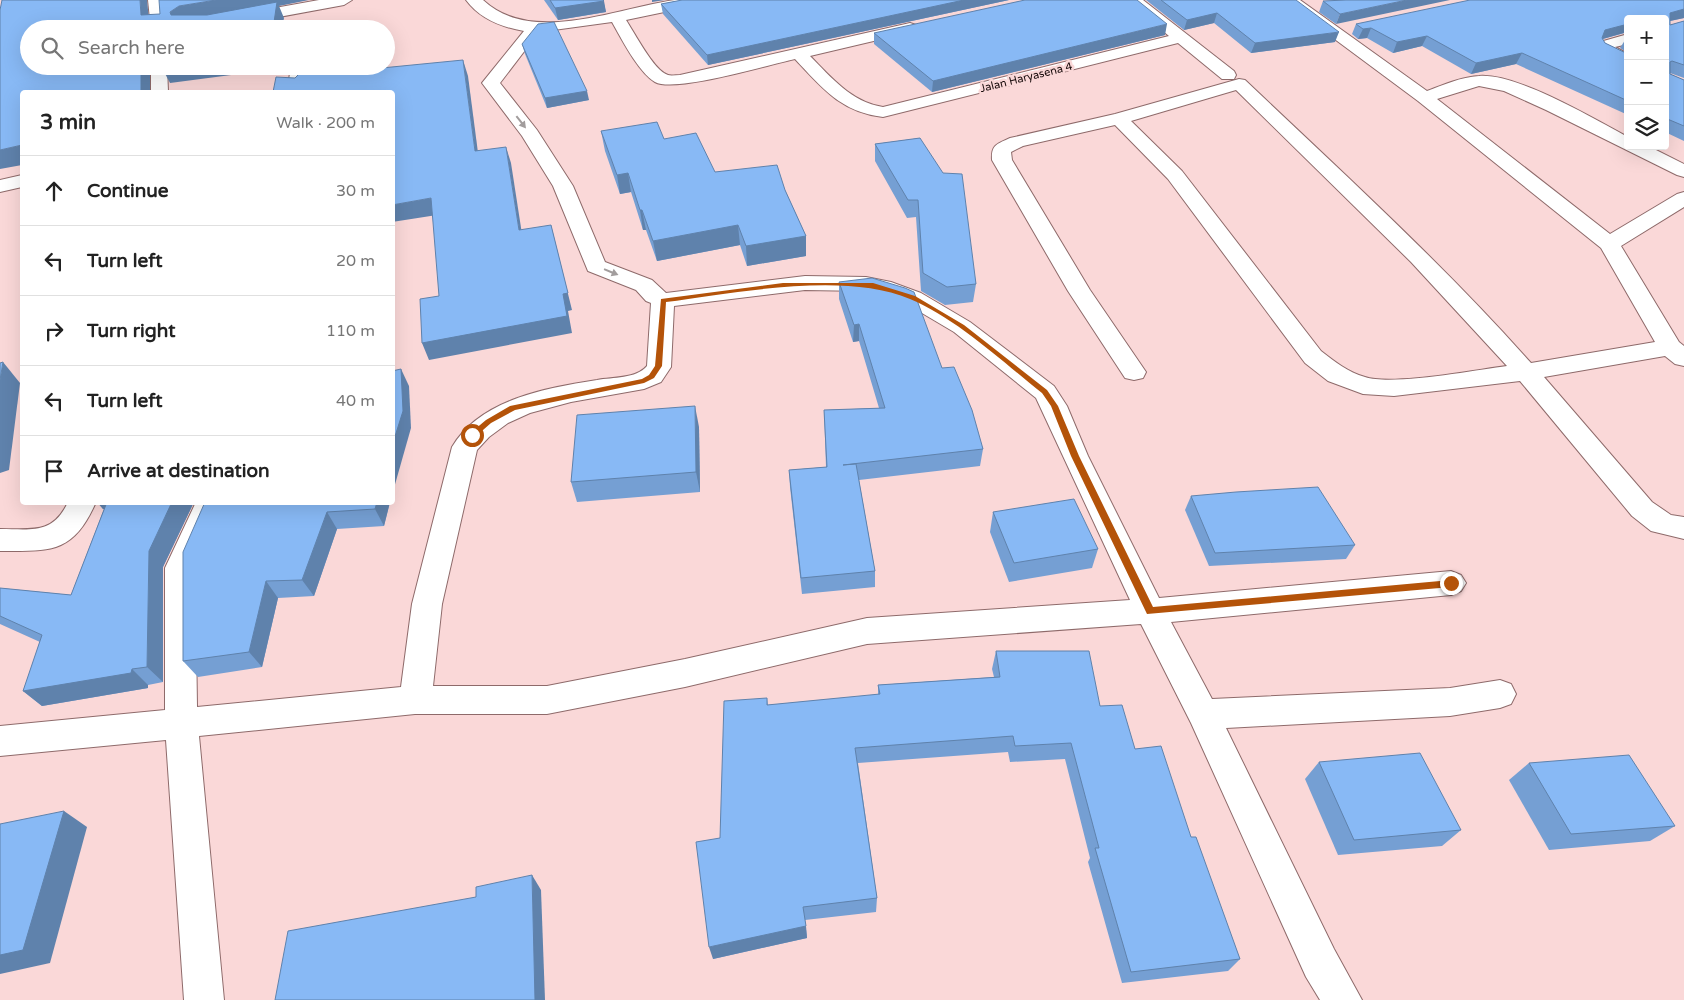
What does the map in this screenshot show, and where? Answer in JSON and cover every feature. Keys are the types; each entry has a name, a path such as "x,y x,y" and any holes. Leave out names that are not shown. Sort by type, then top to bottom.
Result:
{"street":[{"path":"156,0 158,20"},
{"path":"244,20 307,10 344,0"},
{"path":"474,0 493,18 505,24 535,27 616,16 698,0"},
{"path":"1134,0 1228,76"},
{"path":"1294,3 1326,5"},
{"path":"1120,119 1175,175 1313,357 1337,375 1363,386 1394,388 1677,353 1609,244 1424,98 1336,31 1294,3"},
{"path":"616,16 653,71 662,79 680,80 923,26"},
{"path":"535,27 491,83 530,134 563,186 596,266 644,286 654,296 663,300 783,285 866,284 883,287 913,298 962,327 1045,392 1054,406 1075,456 1150,611 1204,714 1320,963 1342,1000"},
{"path":"1336,31 1355,27"},
{"name":"Jalan Haryasena 4","path":"798,53 846,100 858,108 871,112 894,110 1180,38"},
{"path":"1623,59 1610,53 1606,45 1624,40"},
{"path":"160,75 160,90"},
{"path":"295,90 298,75"},
{"path":"1424,98 1479,82 1497,83 1524,93 1624,142"},
{"path":"1134,372 1079,291 1002,160 1001,149 1017,142 1120,119 1239,84 1413,254 1527,372 1642,509 1657,523 1669,528 1684,528"},
{"path":"1642,150 1680,166"},
{"path":"0,186 20,182"},
{"path":"1609,244 1684,198"},
{"path":"415,700 427,604 465,447 479,428 513,408 644,381 652,376 659,366 663,300"},
{"path":"0,540 52,538 66,530 75,520 81,505"},
{"path":"204,1000 181,724 180,568 209,505"},
{"path":"0,740 415,700 547,700 684,673 867,631 1150,611 1451,583"},
{"path":"1204,714 1450,702 1500,694"}],"building":[{"path":"2,0 140,0 141,15 160,14 159,0 216,0 179,6 170,12 171,15 207,15 277,2 274,20 20,20 20,75 141,75 141,90 20,90 20,145 0,150 0,10"},
{"path":"550,0 603,0 604,1 555,8"},
{"path":"682,0 964,0 707,55 661,4"},
{"path":"1025,0 1137,0 1167,24 933,81 874,33"},
{"path":"1161,0 1296,0 1339,32 1255,43 1217,13 1187,20"},
{"path":"1407,0 1340,14 1323,1"},
{"path":"1470,0 1684,0 1684,9 1670,13 1670,25 1684,21 1684,65 1670,62 1670,74 1684,80 1684,126 1669,120 1669,15 1624,15 1624,25 1605,30 1602,38 1605,43 1624,52 1624,99 1522,53 1476,63 1427,36 1397,42 1371,28 1363,29 1356,24"},
{"path":"554,22 587,91 545,98 522,44 538,24"},
{"path":"463,60 475,151 506,147 519,230 551,225 568,293 563,294 567,316 422,343 420,299 439,296 431,198 395,204 395,90 273,90 276,77 295,78 298,75 395,75 395,67"},
{"path":"657,122 664,139 696,133 715,172 777,165 785,190 806,236 746,246 738,225 653,241 642,210 640,210 628,173 617,175 601,131"},
{"path":"920,138 943,173 962,174 976,284 947,287 923,273 918,200 908,200 875,144"},
{"path":"872,278 914,292 942,368 954,367 972,410 983,449 843,465 856,464 875,571 801,578 789,470 827,467 824,410 885,408 859,324 854,325 839,282"},
{"path":"3,362 0,380 0,363"},
{"path":"401,369 403,411 395,436 395,370"},
{"path":"695,406 696,472 571,482 577,415"},
{"path":"1318,487 1355,545 1215,553 1191,496 1236,492"},
{"path":"1074,499 1098,549 1014,563 993,512"},
{"path":"106,505 171,505 149,551 147,667 132,669 131,673 23,691 42,635 0,616 0,588 71,595"},
{"path":"204,505 376,505 375,509 327,512 302,580 266,581 249,652 183,661 183,552"},
{"path":"996,651 1089,651 1100,706 1122,705 1135,749 1161,746 1191,837 1196,837 1240,959 1131,972 1095,848 1099,848 1071,743 1015,746 1013,736 855,748 877,898 803,907 806,926 709,947 696,842 720,838 724,701 767,698 767,705 880,694 878,685 1000,677"},
{"path":"1420,753 1461,830 1354,840 1319,762"},
{"path":"1629,755 1675,826 1571,834 1529,763"},
{"path":"64,811 23,950 0,955 0,824"},
{"path":"532,875 535,1000 275,1000 288,931 476,897 476,887"}],"route":[{"path":"472,435 488,421 513,408 644,381 652,376 659,366 663,300 805,283 873,285 924,303 962,327 1045,392 1054,406 1075,456 1150,611 1451,583"}]}
